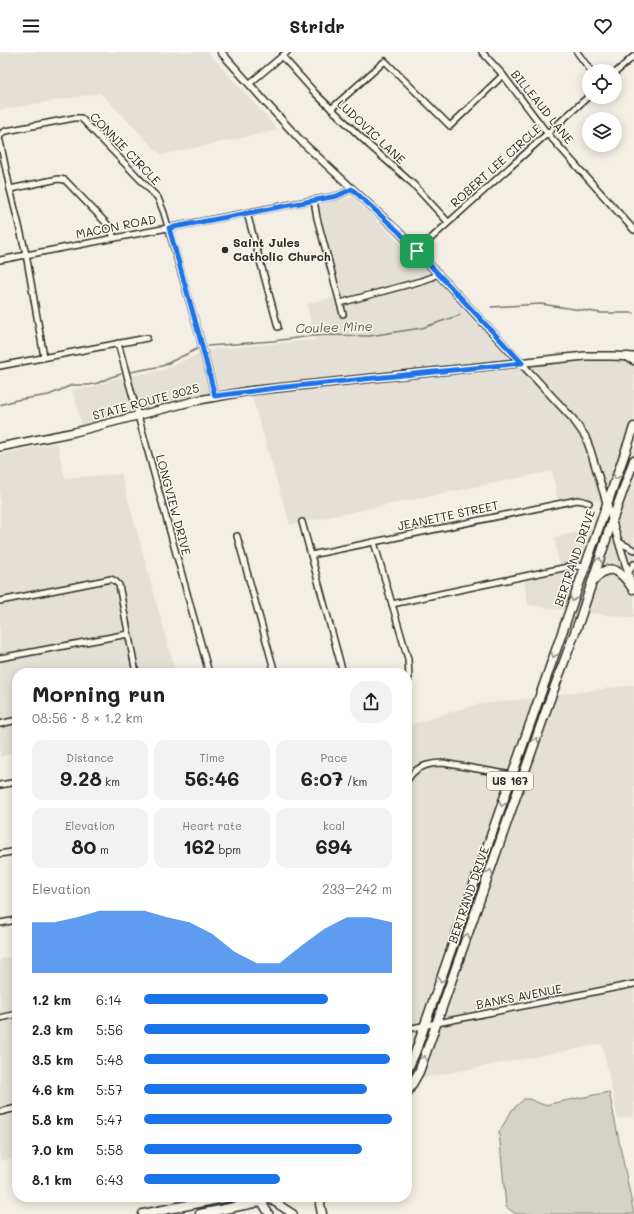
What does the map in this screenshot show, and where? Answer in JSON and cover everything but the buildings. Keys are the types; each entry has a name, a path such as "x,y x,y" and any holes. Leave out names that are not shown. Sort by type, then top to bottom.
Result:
{"main road":[{"name":"STATE ROUTE 3025","path":"0,447 75,432 215,396 276,388 585,356 632,358"},
{"name":"BERTRAND DRIVE","path":"412,1059 634,427"},
{"name":"BERTRAND DRIVE","path":"412,1083 423,1062 437,1023 634,460"},
{"path":"592,582 602,572 613,570 619,572 625,577 634,590"},
{"path":"143,1214 204,1202"},
{"path":"200,1214 250,1202"},
{"path":"268,1202 269,1214"},
{"path":"274,1202 293,1214"},
{"path":"320,1202 322,1214"}],"street":[{"path":"221,52 305,145 374,208 417,251 522,363 580,428 590,449 634,590"},
{"path":"249,84 287,52"},
{"name":"BILLEAUD LANE","path":"482,52 504,75 547,133 634,230"},
{"path":"577,52 586,64"},
{"name":"LUDOVIC LANE","path":"282,56 331,109 413,184 448,222"},
{"path":"622,67 634,56"},
{"path":"331,109 385,61 450,126 504,75"},
{"name":"ROBERT LEE CIRCLE","path":"417,251 582,102"},
{"name":"CONNIE CIRCLE","path":"0,136 6,131 81,118 158,198 161,202 169,228"},
{"path":"0,141 26,254 44,357"},
{"path":"10,189 58,179 65,180 110,227 114,238"},
{"name":"MACON ROAD","path":"0,260 337,196 352,189"},
{"path":"314,200 317,218 343,314"},
{"path":"247,213 278,327"},
{"path":"169,228 215,396"},
{"path":"340,303 421,281 438,273"},
{"path":"0,366 147,338"},
{"name":"LONGVIEW DRIVE","path":"118,343 208,668"},
{"name":"JEANETTE STREET","path":"311,555 576,500 583,500 589,503"},
{"path":"302,522 342,668"},
{"path":"237,536 274,668"},
{"path":"374,542 408,659 408,668"},
{"path":"619,542 634,550"},
{"path":"628,573 634,564"},
{"path":"392,604 568,567 585,567"},
{"path":"0,601 111,580 116,581 119,585 135,668"},
{"path":"0,658 128,634"},
{"path":"540,698 549,702"},
{"path":"0,724 12,721"},
{"path":"412,773 425,765 443,763 512,775"},
{"path":"0,785 12,783"},
{"path":"0,854 12,852"},
{"path":"0,923 12,921"},
{"name":"BANKS AVENUE","path":"412,1028 634,984"},
{"path":"0,1018 12,1015"},
{"path":"0,1112 12,1109"}],"shaded area":[{"path":"0,52 208,52 278,130 161,155 100,93 0,110"},
{"path":"353,197 522,363 585,356 634,360 634,618 528,605 524,581 561,572 554,537 594,529 601,503 596,500 559,507 552,471 290,525 252,397 82,426 72,389 91,388 114,379 164,370 207,350 315,340 307,304 342,295 318,205"},
{"path":"57,443 65,478 121,474 175,668 12,668 12,754 0,757 0,454"},
{"path":"634,685 634,1116 618,1119 602,1044 412,1080 412,724 474,705"},
{"path":"12,957 12,1158 0,1161 0,959"},
{"path":"609,1092 634,1214 516,1214 506,1207 499,1132 512,1110 524,1099 529,1099 544,1105"}],"waterway":[{"name":"Coulee Mine","path":"491,307 541,304 601,313 634,313"},
{"name":"Coulee Mine","path":"208,346 326,335 369,336 422,328 460,315"},
{"name":"Coulee Mine","path":"131,372 162,366 197,349"},
{"name":"Coulee Mine","path":"0,405 16,400 49,395 72,385 89,385 98,383 121,374"}],"place":[{"name":"Saint Jules Catholic Church","path":"225,250"}],"route":[{"path":"352,189 374,208 417,251 522,363 248,391 215,396 169,228 337,196 352,189"}]}
